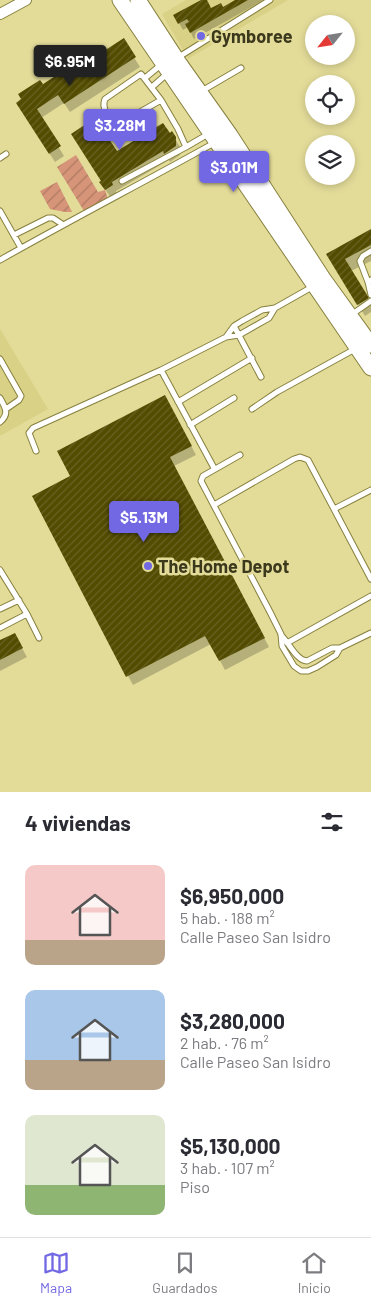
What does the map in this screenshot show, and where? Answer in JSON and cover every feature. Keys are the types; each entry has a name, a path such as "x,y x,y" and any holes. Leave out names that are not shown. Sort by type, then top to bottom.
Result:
{"main road":[{"path":"120,0 200,92 220,134"},
{"path":"138,0 173,62 220,134 319,283 365,345 371,368"}],"street":[{"path":"0,14 26,0"}],"lane":[{"path":"145,78 270,0"},
{"path":"152,87 173,62"},
{"path":"200,92 241,68"},
{"path":"161,100 119,124 113,121 104,110 103,105 105,99 141,74 161,100 186,147"},
{"path":"122,181 186,147 220,134"},
{"path":"0,260 62,224 132,189 220,134"},
{"path":"0,158 6,154"},
{"path":"0,211 21,248"},
{"path":"14,235 48,218 57,219 62,224"},
{"path":"371,251 363,256 360,261 369,281 371,295"},
{"path":"226,337 234,326 262,310 275,308 319,283"},
{"path":"344,319 371,301"},
{"path":"36,451 29,433 33,428 161,370 226,337 239,335 269,318 275,308"},
{"path":"234,326 261,377"},
{"path":"252,410 277,392 365,345"},
{"path":"178,402 252,358"},
{"path":"0,359 21,396 19,400 6,409"},
{"path":"161,370 214,468"},
{"path":"0,398 6,409 5,418 0,422"},
{"path":"190,425 234,398"},
{"path":"240,454 214,468 201,479 281,634 289,642 299,658 307,661 332,648 340,648 371,633"},
{"path":"214,505 294,459 308,460 371,579"},
{"path":"334,509 371,490"},
{"path":"0,570 19,600 39,638"},
{"path":"282,646 371,596"},
{"path":"0,609 19,600"},
{"path":"0,628 27,614"},
{"path":"281,634 282,646 294,666 301,671 308,671 317,667 336,655 340,648"}],"shaded area":[{"name":"Gymboree","path":"186,0 288,0 188,59 162,14"},
{"path":"76,155 98,192 105,190 108,199 84,211 57,167"},
{"path":"57,182 72,212 50,209 40,191"},
{"path":"0,329 48,409 0,436"}],"building":[{"path":"201,0 207,0 211,8 221,3 223,7 235,0 248,0 190,33 185,24 189,22 187,19 178,24 173,15"},
{"path":"124,38 136,57 64,104 58,95 37,109 61,146 49,154 16,103 21,99 18,94 40,80 43,84 90,54 93,58"},
{"path":"95,118 117,151 163,123 170,133 172,131 176,137 176,146 164,154 163,151 112,182 113,185 105,190 71,134"},
{"path":"371,229 371,245 345,259 369,298 357,305 326,254"},
{"name":"The Home Depot","path":"165,395 192,446 170,457 265,638 219,661 205,636 126,677 32,496 70,476 57,451"},
{"path":"15,633 23,648 0,660 0,640"}],"place":[{"name":"Gymboree","path":"201,36"},
{"name":"The Home Depot","path":"148,566"}]}
